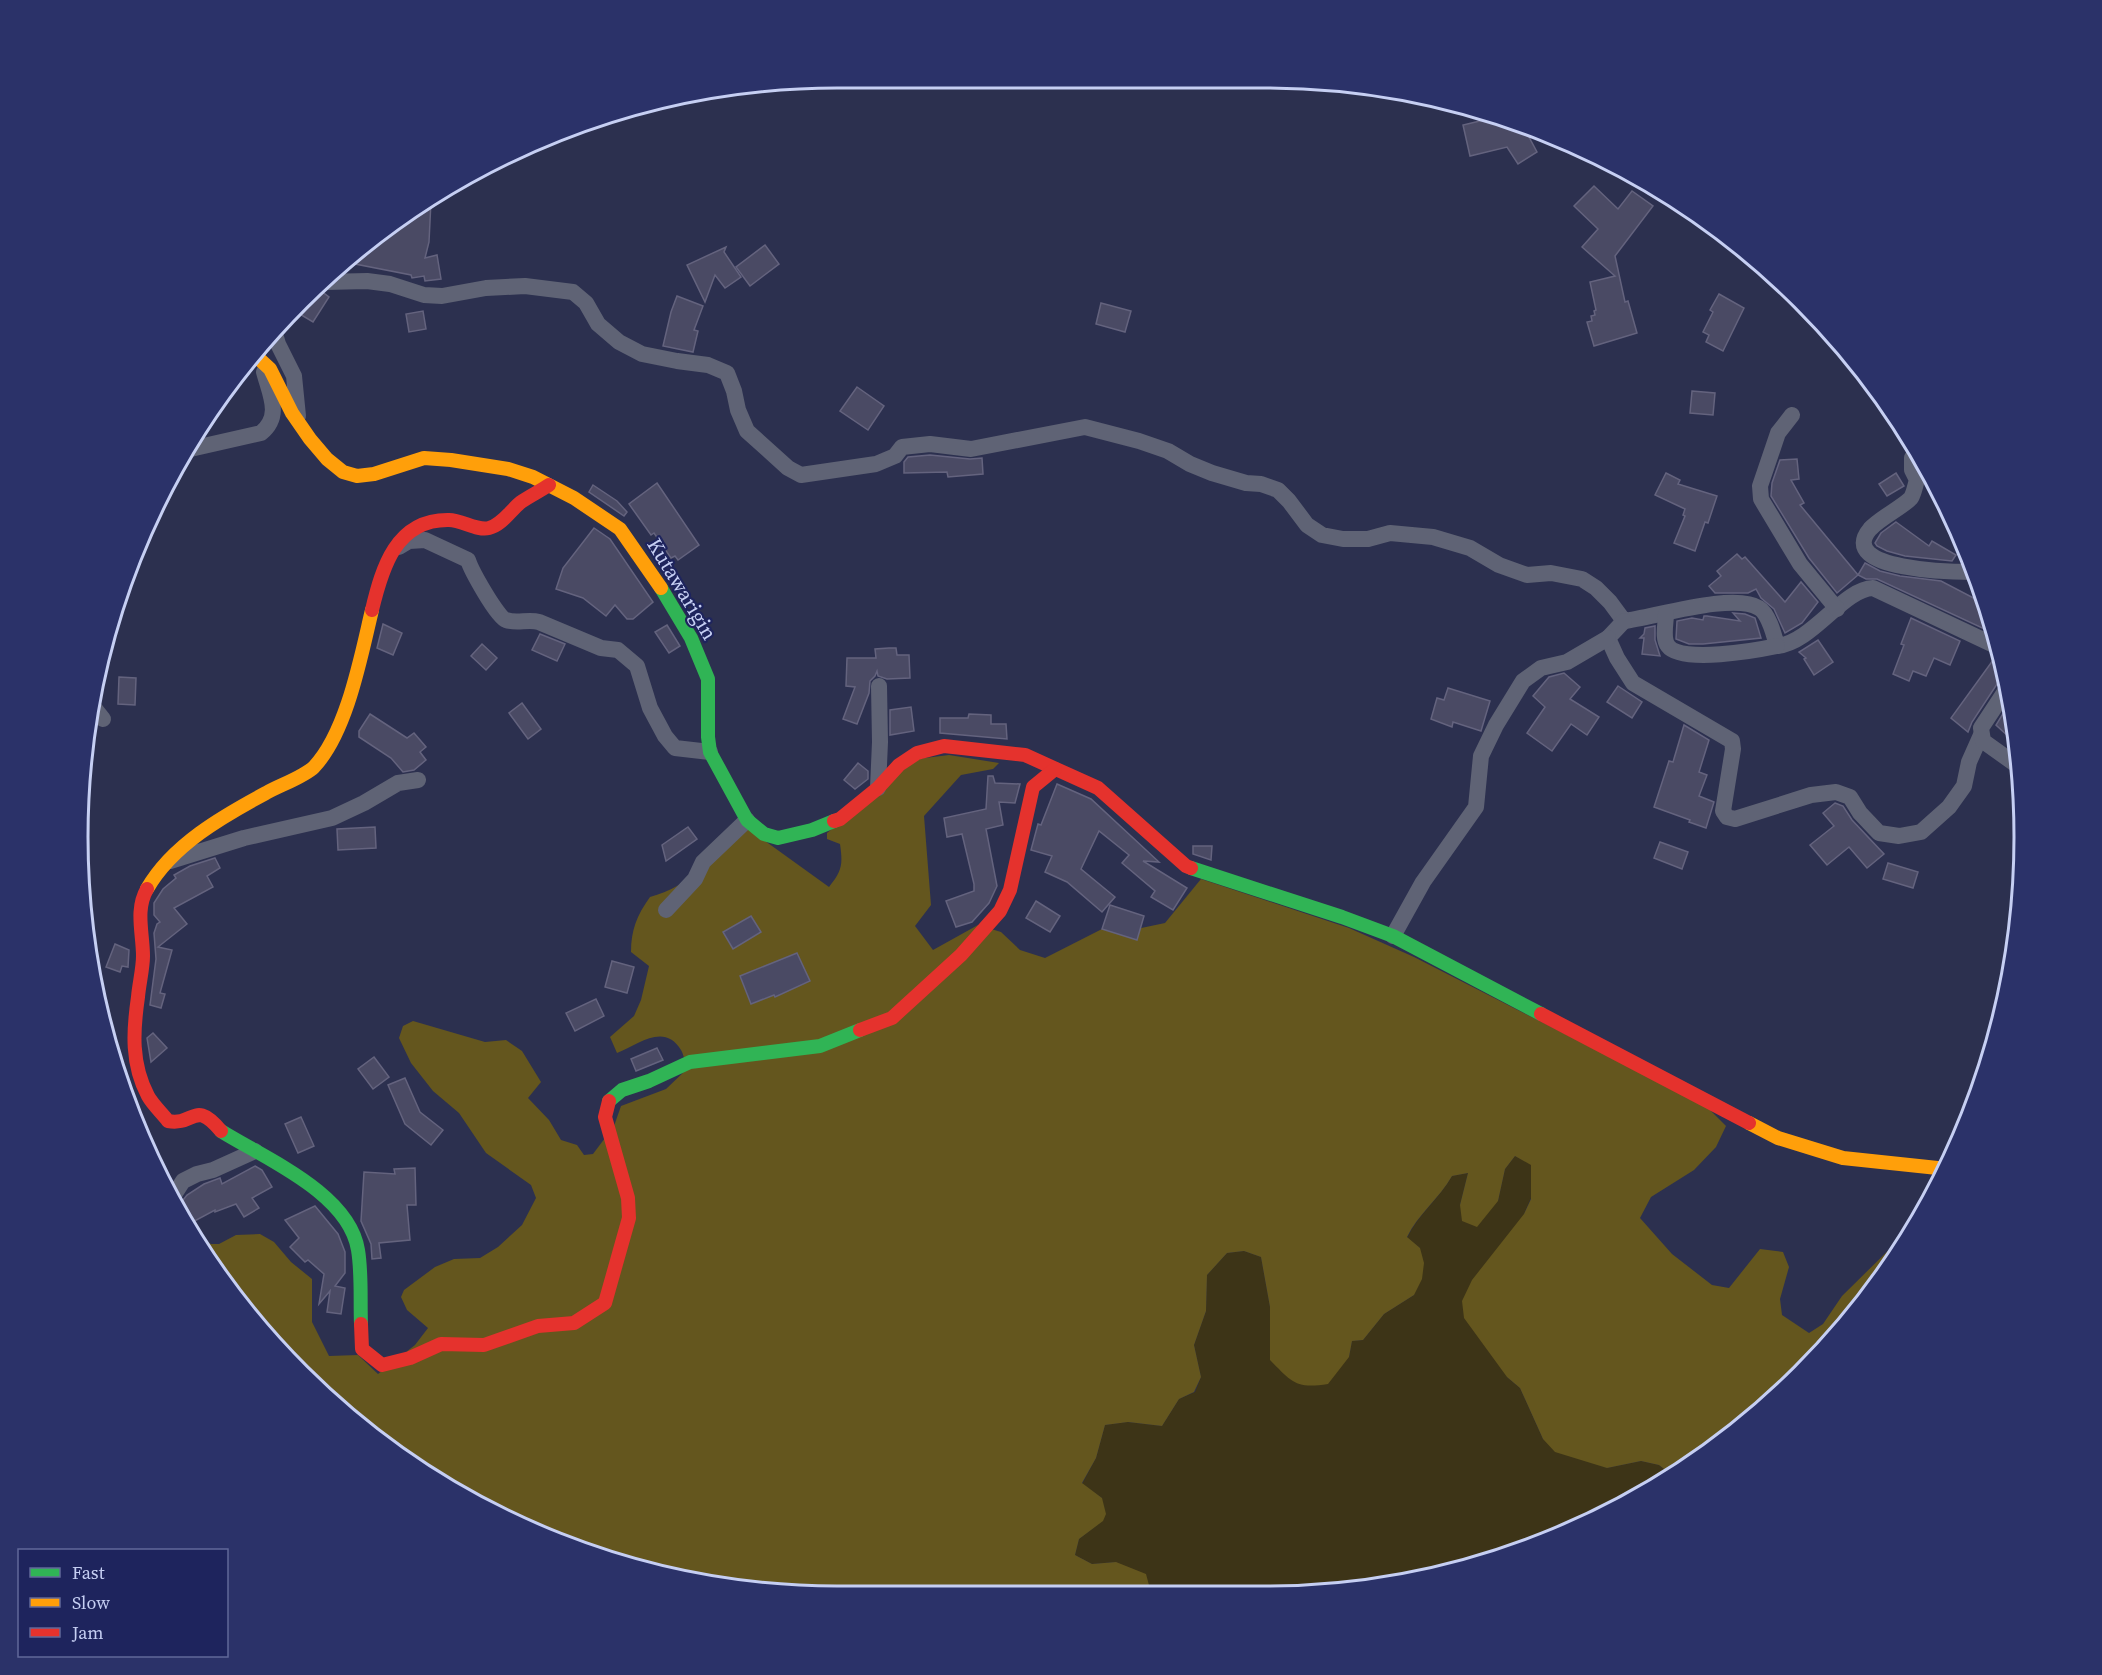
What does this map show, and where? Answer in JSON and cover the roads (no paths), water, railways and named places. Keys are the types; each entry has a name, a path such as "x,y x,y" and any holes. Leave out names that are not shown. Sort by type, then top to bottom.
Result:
{"street":[{"path":"336,282 367,281 390,284 424,295 442,296 486,288 515,287 573,292 586,303 598,324 619,342 642,354 708,365 727,373 747,431 788,468 801,475 876,464 895,456 902,447 930,444 971,449 1085,427 1168,451 1212,473 1278,490 1307,525 1322,535 1343,539 1368,539 1390,533 1433,537 1470,548 1499,566 1527,575 1551,573 1582,579 1596,588 1624,621"},
{"path":"278,340 294,376 298,423"},
{"name":"Kutawarigin","path":"261,360 270,369 298,423 327,459 343,472 357,476 374,474 424,458 508,469 533,477 574,498 620,529 692,638 708,679 710,752 747,820 764,834 778,837 812,830 840,819 878,788 898,765 916,753 944,746 1024,755 1098,788 1186,866 1393,936 1779,1138 1843,1158 1936,1168"},
{"path":"199,447 261,434 273,421 274,411 259,362"},
{"path":"1792,415 1778,433 1760,486 1761,499 1800,564 1837,609"},
{"path":"1912,461 1912,470 1917,480 1910,499 1869,530 1865,540 1866,548 1870,554 1880,560 1908,567 1941,572 1964,572"},
{"path":"549,485 521,502 495,526 486,529 450,520 429,522 412,529 399,540 378,585 360,661 344,713 325,754 312,769 264,794 194,837 164,863 141,899 140,923 143,957 133,1032 135,1056 149,1097 168,1121 174,1122 198,1114 209,1117 220,1131 282,1166 328,1199 350,1228 358,1249 362,1349 382,1365 410,1358 441,1344 484,1345 538,1326 574,1323 605,1303 629,1218 628,1198 605,1117 609,1100 622,1090 650,1081 690,1062 820,1046 892,1018 961,955 1000,911 1010,890 1033,787 1055,769"},
{"path":"393,550 414,540 425,540 453,552 468,560 471,571 483,587 490,603 506,620 539,622 601,648 618,650 637,666 650,708 665,736 675,748 710,752"},
{"path":"1666,614 1665,637 1667,645 1672,650 1709,655 1743,653 1785,645 1808,632 1865,588 1874,588 1987,642"},
{"path":"1393,936 1423,882 1476,807 1481,756 1496,725 1523,681 1541,668 1567,662 1608,638 1624,621 1666,614 1689,607 1719,603 1753,605 1760,608 1778,646"},
{"path":"1608,638 1617,658 1633,683 1732,741 1733,749 1723,811 1727,817 1735,819 1811,795 1836,792 1850,797 1860,813 1879,833 1899,836 1921,832 1949,807 1964,786 1969,762 1982,728 2000,699"},
{"path":"878,788 879,686"},
{"path":"1981,735 1983,741 2009,760"},
{"path":"164,863 244,838 332,818 398,783 418,780"},
{"path":"666,910 695,879 703,862 747,820"},
{"path":"177,1190 183,1181 255,1151"}]}
